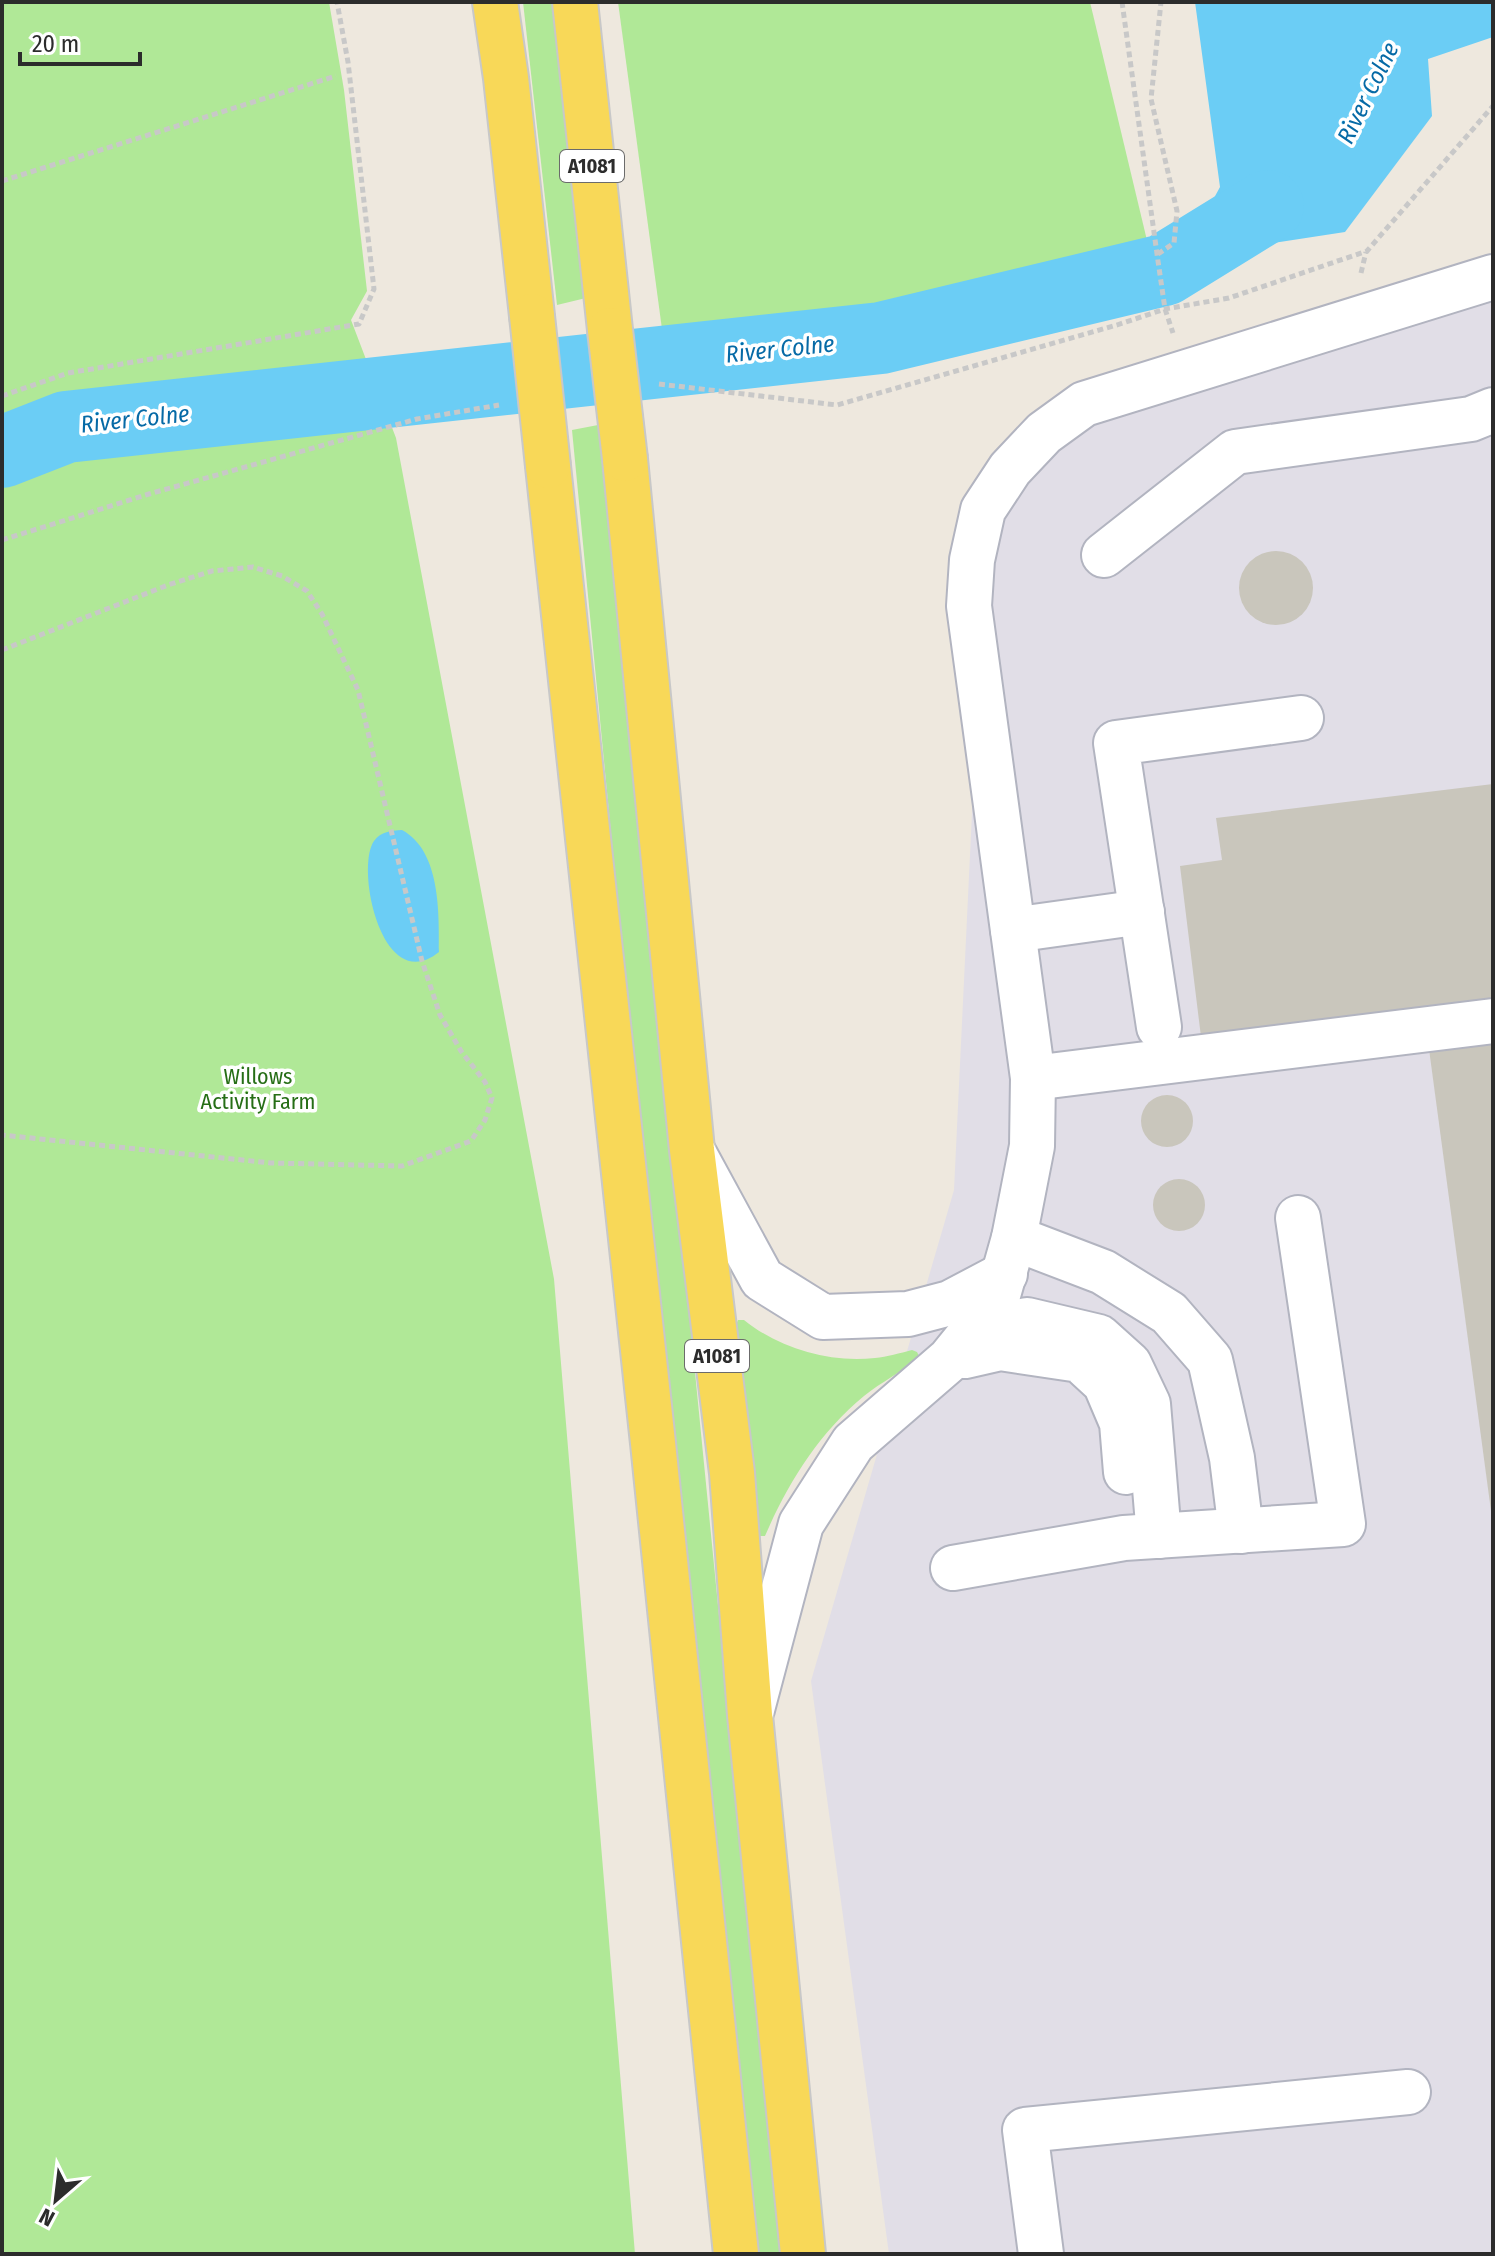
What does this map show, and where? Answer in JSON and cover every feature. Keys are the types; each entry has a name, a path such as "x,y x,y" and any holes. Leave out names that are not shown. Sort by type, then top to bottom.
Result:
{"main road":[{"path":"495,2 506,78 652,1427 736,2254"},
{"name":"A1081","path":"575,2 625,459 692,1150 732,1473 750,1715 803,2254"}],"lane":[{"path":"750,1715 801,1524 853,1443 960,1346 996,1302 1032,1146 1033,1078 969,606 972,560 983,510 1010,469 1044,433 1084,404 1493,277"},
{"path":"1104,555 1235,452 1471,419 1493,410"},
{"path":"1159,1027 1116,743 1301,718"},
{"path":"1013,930 1142,912"},
{"path":"1033,1078 1493,1021"},
{"path":"692,1150 762,1279 823,1317 908,1314 950,1303 1009,1256 1103,1272 1169,1313 1210,1360 1232,1458 1241,1531"},
{"path":"953,1568 1145,1537 1343,1524 1298,1218"},
{"path":"960,1346 1027,1320 1099,1337 1129,1364 1148,1404 1145,1537"},
{"path":"1041,2254 1025,2130 1408,2092"}],"path":[{"path":"2,396 68,373 359,324 374,289 348,62 337,2"},
{"path":"1122,2 1161,285"},
{"path":"1158,258 1174,243 1177,211 1151,99 1161,2"},
{"path":"2,181 336,76"},
{"path":"1165,309 1229,298 1367,251 1493,106"},
{"path":"2,650 212,571 253,567 282,576 307,591 322,614 358,690 422,961 440,1015 461,1051 485,1082 492,1098 485,1120 471,1141 402,1166 271,1163 2,1135"}],"shaded area":[{"path":"1493,291 1493,2254 889,2254 811,1681 954,1190 984,562 997,514 1085,411"}],"green space":[{"name":"Willows Activity Farm","path":"2,2 329,2 344,90 367,291 351,320 396,438 554,1279 635,2254 2,2254"},
{"path":"523,2 556,2 586,298 557,305"},
{"path":"618,2 1090,2 1150,253 971,310 748,338 664,344"},
{"path":"598,425 782,2254 754,2254 661,1350 572,430"},
{"path":"738,1320 744,1320 789,1346 823,1356 875,1358 912,1350 919,1356 864,1396 832,1426 794,1478 765,1536 756,1536 742,1410"}],"water":[{"path":"1195,2 1493,2 1493,37 1428,59 1432,116 1345,232 1182,257 1220,187"},
{"path":"402,830 415,840 424,853 431,868 438,902 439,952 419,962 402,958 388,944 371,900 369,855 374,841 383,833"}],"building":[{"path":"1276,551 1297,557 1307,567 1313,588 1307,609 1297,619 1276,625 1255,619 1245,609 1239,588 1245,567 1255,557"},
{"path":"1493,784 1493,1009 1202,1045 1180,866 1222,860 1216,818"},
{"path":"1493,1041 1493,1511 1491,1511 1429,1049"},
{"path":"1167,1095 1185,1103 1193,1121 1185,1139 1167,1147 1149,1139 1141,1121 1149,1103"},
{"path":"1179,1179 1198,1186 1205,1205 1198,1224 1179,1231 1160,1224 1153,1205 1160,1186"}],"waterway":[{"name":"River Colne","path":"2,452 66,427 881,338 1164,270 1268,206"}]}
